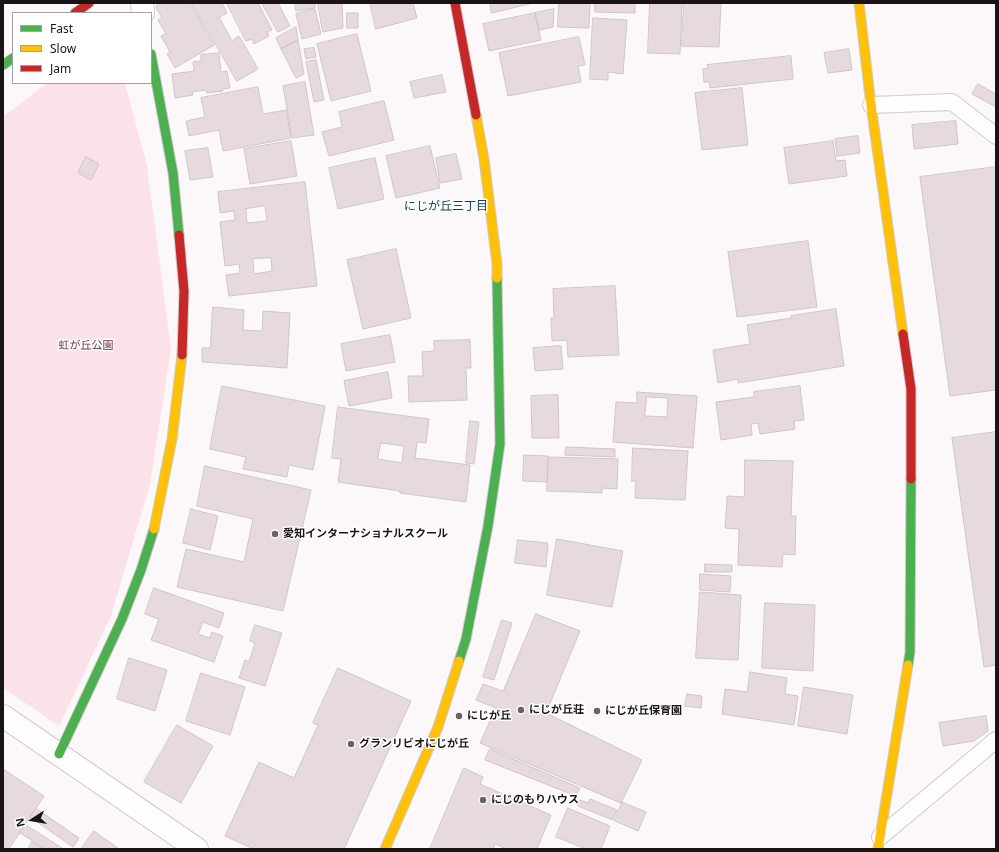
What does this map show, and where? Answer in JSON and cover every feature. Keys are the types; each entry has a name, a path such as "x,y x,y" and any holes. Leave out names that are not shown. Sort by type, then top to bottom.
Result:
{"street":[{"path":"76,12 89,3"},
{"path":"384,849 438,727 466,639 488,526 500,444 497,264 484,159 455,3"},
{"path":"859,3 871,105 911,389 910,652 879,843"},
{"path":"3,65 12,59"},
{"path":"59,754 122,619 141,570 156,522 172,439 182,355 184,292 173,173 152,59"},
{"path":"3,716 197,849"}],"lane":[{"path":"871,105 952,102 996,136"},
{"path":"879,843 996,740"}],"green space":[{"name":"虹が丘公園","path":"46,84 125,84 147,166 171,349 150,484 111,616 59,726 3,688 3,117"}],"building":[{"path":"158,3 190,3 214,45 175,68 167,54 170,52 161,36 166,34 158,20 162,18 156,8"},
{"path":"192,3 222,3 227,13 219,17 232,41 239,36 258,69 237,81"},
{"path":"227,3 258,3 272,30 267,32 269,36 254,44 252,39 246,41"},
{"path":"262,3 278,3 290,26 278,32"},
{"path":"295,3 315,3 315,8 296,11"},
{"path":"318,3 342,3 343,28 323,32"},
{"path":"370,3 413,3 417,18 376,29"},
{"path":"490,3 533,3 492,13"},
{"path":"559,3 590,3 589,28 558,27"},
{"path":"595,3 635,3 635,13 595,12"},
{"path":"650,3 682,3 680,54 648,53"},
{"path":"684,3 721,3 719,47 682,46"},
{"path":"315,9 321,34 302,39 296,14"},
{"path":"554,9 553,27 539,30 535,13"},
{"path":"347,13 358,13 358,28 347,28"},
{"path":"535,13 541,40 489,51 483,24"},
{"path":"593,18 627,20 623,74 608,72 608,80 590,79"},
{"path":"296,27 298,40 281,49 276,38"},
{"path":"357,34 371,91 331,101 317,44"},
{"path":"579,37 585,65 578,66 581,82 508,96 499,53"},
{"path":"298,40 304,74 296,78 281,49"},
{"path":"314,48 316,57 306,59 304,49"},
{"path":"849,49 852,70 828,73 824,53"},
{"path":"219,53 221,72 227,71 230,88 222,89 223,91 207,93 206,90 192,92 193,95 175,98 172,74 194,71 193,62 201,61 201,55"},
{"path":"791,56 793,79 710,88 709,82 704,82 703,69 708,68 707,65"},
{"path":"316,60 324,100 314,102 306,62"},
{"path":"442,75 446,92 414,98 410,82"},
{"path":"305,82 314,135 292,138 283,86"},
{"path":"978,84 996,94 996,107 972,94"},
{"path":"258,87 263,114 286,110 291,138 223,151 219,130 189,136 186,121 205,117 201,98"},
{"path":"742,88 748,145 702,150 695,93"},
{"path":"384,101 394,140 329,156 322,132 342,127 339,112"},
{"path":"956,121 958,144 914,149 912,125"},
{"path":"858,136 860,153 837,156 835,139"},
{"path":"291,141 297,176 250,184 244,149"},
{"path":"833,141 836,161 845,160 847,176 789,184 784,148"},
{"path":"430,146 440,188 396,198 386,156"},
{"path":"208,148 213,177 190,180 185,151"},
{"path":"456,154 462,179 440,183 436,158"},
{"path":"86,157 99,164 91,180 78,173"},
{"path":"375,158 384,199 338,209 329,168"},
{"path":"996,167 996,390 950,396 920,177"},
{"path":"305,182 317,286 229,296 226,275 240,273 239,264 225,266 220,222 235,220 234,211 220,213 218,192","holes":["265,206 267,221 247,223 246,209","271,258 272,271 254,274 253,259"]},
{"path":"808,241 817,307 737,317 728,252"},
{"path":"396,249 411,318 363,329 347,260"},
{"path":"615,286 619,355 568,357 567,340 552,341 551,318 554,318 553,289"},
{"path":"213,307 244,310 243,330 262,331 263,311 290,313 287,368 202,362 202,348 210,348"},
{"path":"836,309 844,366 738,383 738,379 718,383 713,350 750,344 747,325"},
{"path":"390,335 395,362 346,371 341,344"},
{"path":"470,340 471,368 466,368 467,400 409,402 408,376 423,376 422,352 434,351 434,341"},
{"path":"561,346 563,369 535,371 533,348"},
{"path":"388,372 392,398 349,406 344,381"},
{"path":"222,386 325,406 313,470 289,465 287,477 243,469 246,457 210,449"},
{"path":"800,386 804,420 794,421 795,429 760,434 758,423 751,424 752,435 721,440 716,402 754,397 754,392"},
{"path":"637,392 697,396 693,448 613,442 616,402 637,403","holes":["647,397 668,398 667,417 645,416"]},
{"path":"558,395 559,438 532,438 531,396"},
{"path":"338,407 429,419 426,443 417,442 415,458 470,465 466,502 400,493 400,491 338,482 341,459 332,458","holes":["381,443 404,446 402,463 378,459"]},
{"path":"470,421 479,422 474,464 466,463"},
{"path":"996,432 996,665 984,667 952,438"},
{"path":"566,447 615,449 615,457 565,455"},
{"path":"633,448 688,451 685,500 635,498 636,481 632,481"},
{"path":"524,455 548,456 547,482 523,481"},
{"path":"549,457 618,459 617,489 602,488 602,493 547,491"},
{"path":"745,460 793,461 791,516 796,516 795,555 783,554 782,567 738,565 739,529 725,528 727,496 744,497"},
{"name":"愛知インターナショナルスクール","path":"205,466 311,490 283,611 177,587 186,549 244,562 253,519 197,506"},
{"path":"191,509 218,516 210,550 183,543"},
{"path":"557,539 623,551 612,607 547,595"},
{"path":"518,540 548,543 546,567 515,563"},
{"path":"705,564 732,565 732,572 705,572"},
{"path":"700,574 731,576 730,592 700,590"},
{"path":"154,588 224,613 219,628 203,622 198,634 210,638 212,632 223,636 214,662 151,640 159,619 145,614"},
{"path":"700,592 741,595 738,660 696,658"},
{"path":"765,603 815,605 813,671 762,668"},
{"name":"にじが丘荘","path":"536,614 580,631 546,713 642,760 621,803 480,743 496,708 476,700 483,684 503,691"},
{"path":"502,620 512,623 494,680 483,677"},
{"path":"255,625 282,633 265,686 239,678 245,660 249,662 255,643 250,641"},
{"path":"129,658 167,670 155,711 117,699"},
{"name":"グランリビオにじが丘","path":"338,668 411,701 344,849 254,849 225,836 259,762 294,778 318,725 313,723"},
{"path":"750,672 787,678 785,694 798,696 794,725 722,714 725,689 747,692"},
{"path":"201,673 245,687 230,735 186,721"},
{"path":"804,687 853,695 847,734 798,726"},
{"path":"687,694 702,696 701,708 685,706"},
{"path":"986,716 988,731 974,741 943,746 939,723"},
{"path":"177,725 213,746 181,803 144,782"},
{"path":"490,749 580,788 576,796 485,760"},
{"name":"にじのもりハウス","path":"464,768 483,777 480,784 551,815 537,849 507,849 495,844 493,849 430,849"},
{"path":"3,769 44,796 9,849 3,849"},
{"path":"590,799 617,810 613,820 578,806 580,800 588,803"},
{"path":"622,802 646,812 638,831 615,821"},
{"path":"568,808 610,826 601,849 586,849 556,837"},
{"path":"37,809 79,838 73,847 30,817"},
{"path":"26,825 62,849 45,849 20,833"},
{"path":"94,831 119,849 81,849"},
{"path":"32,842 43,849 28,849"}],"traffic: fast":[{"path":"3,65 12,59"},
{"path":"152,59 173,173 179,235"},
{"path":"459,661 466,639 488,526 500,444 497,278"},
{"path":"908,665 910,652 911,479"},
{"path":"59,754 122,619 141,570 154,529"}],"traffic: slow":[{"path":"859,3 871,105 903,334"},
{"path":"476,115 484,159 497,264 497,278"},
{"path":"154,529 172,439 182,355"},
{"path":"385,849 438,727 459,661"},
{"path":"878,849 908,665"}],"traffic: jam":[{"path":"76,12 89,3"},
{"path":"455,3 476,115"},
{"path":"179,235 184,291 182,355"},
{"path":"903,334 911,389 911,479"}],"place":[{"name":"愛知インターナショナルスクール","path":"275,534"},
{"name":"にじが丘荘","path":"521,710"},
{"name":"にじが丘保育園","path":"597,711"},
{"name":"にじが丘","path":"459,716"},
{"name":"グランリビオにじが丘","path":"351,744"},
{"name":"にじのもりハウス","path":"483,800"}],"district":[{"name":"にじが丘三丁目","path":"446,207"}]}
